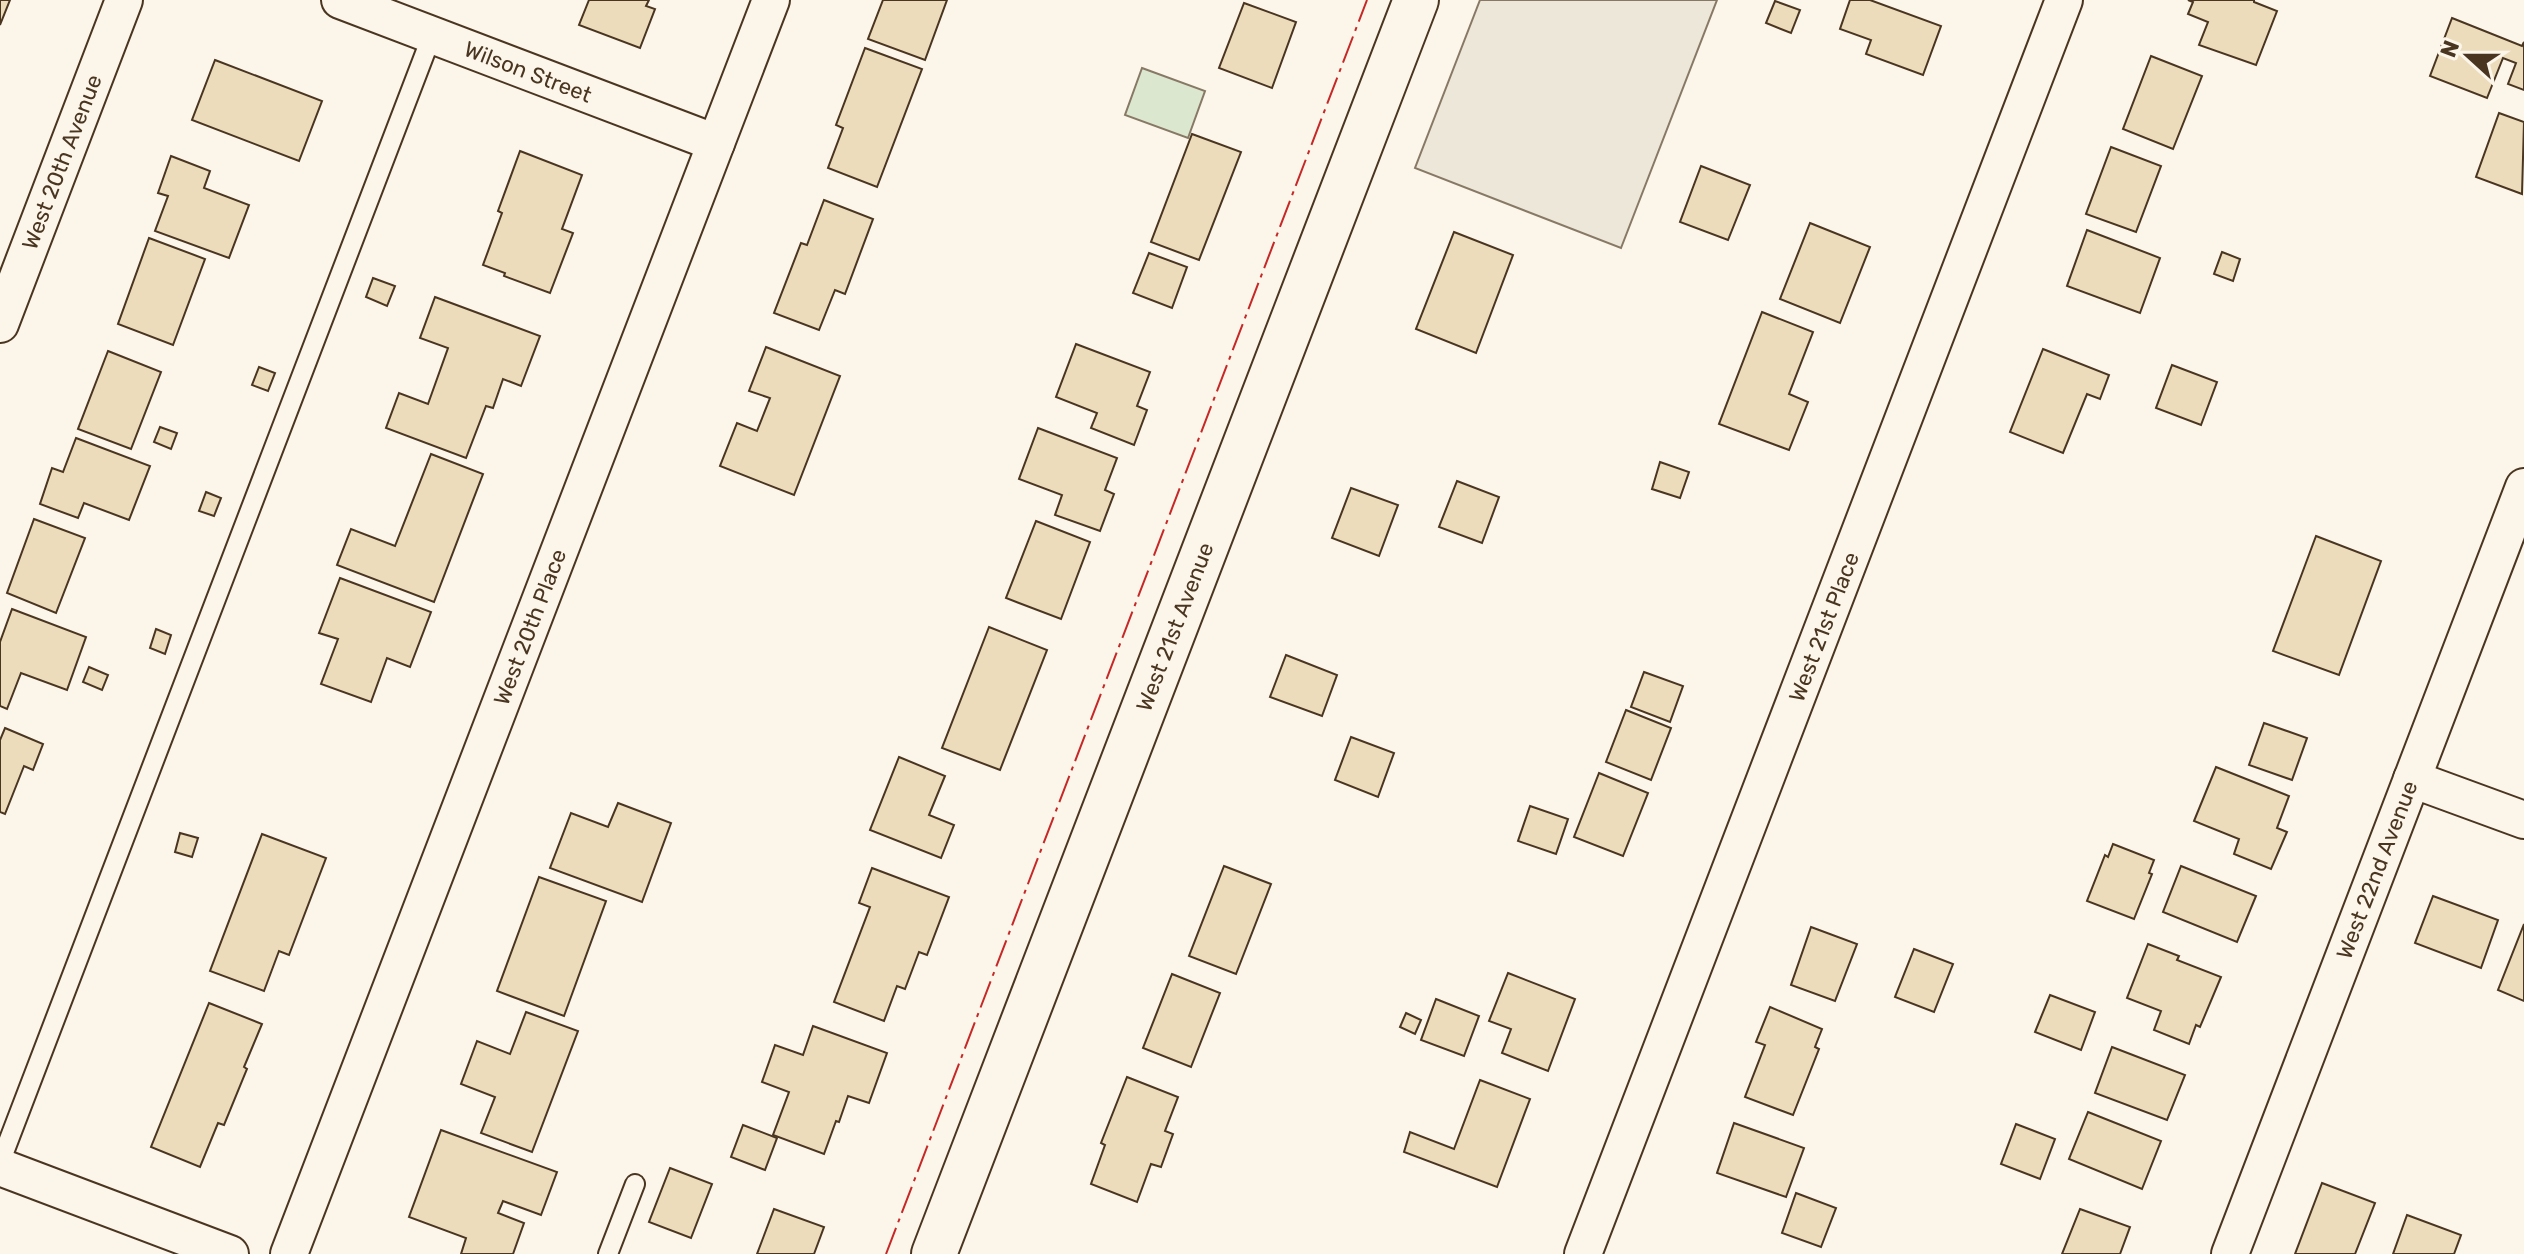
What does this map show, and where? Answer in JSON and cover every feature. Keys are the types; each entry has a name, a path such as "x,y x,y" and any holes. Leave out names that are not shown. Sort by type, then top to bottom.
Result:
{"street":[{"name":"West 20th Avenue","path":"0,324 124,0"},
{"name":"Wilson Street","path":"340,0 716,143"},
{"name":"West 20th Place","path":"289,1254 771,0"},
{"name":"West 21st Avenue","path":"934,1254 1416,0"},
{"name":"West 21st Place","path":"1583,1254 2064,0"},
{"name":"West 22nd Avenue","path":"2230,1254 2523,492"},
{"path":"2412,779 2524,820"},
{"path":"0,1165 230,1254"}],"lane":[{"path":"0,1165 432,35"},
{"path":"608,1254 635,1184"}],"green space":[{"path":"1142,68 1205,91 1188,138 1125,115"}],"shaded area":[{"path":"1480,0 1717,0 1621,248 1415,168"}],"building":[{"path":"0,0 10,0 0,25"},
{"path":"589,0 649,0 646,6 655,9 640,48 579,25"},
{"path":"883,0 947,0 925,60 868,39"},
{"path":"1850,0 1870,0 1941,26 1923,75 1866,54 1871,40 1840,29"},
{"path":"2188,0 2254,0 2277,11 2256,65 2199,45 2208,22 2188,14 2193,2"},
{"path":"1775,1 1800,10 1791,33 1766,23"},
{"path":"1244,3 1296,22 1272,88 1219,68"},
{"path":"2452,18 2522,46 2524,42 2524,90 2508,84 2516,63 2503,58 2487,98 2430,76"},
{"path":"865,48 922,69 877,187 828,168 843,128 836,125"},
{"path":"2151,56 2202,76 2173,149 2123,129"},
{"path":"215,60 322,101 299,161 192,120"},
{"path":"2499,113 2524,122 2522,194 2476,177"},
{"path":"1192,134 1241,152 1199,260 1151,242"},
{"path":"2111,147 2161,166 2136,232 2086,214"},
{"path":"520,151 582,175 562,229 573,233 550,293 483,265 502,213 498,211"},
{"path":"171,156 210,171 204,188 249,205 229,258 155,231 168,196 158,193"},
{"path":"1701,166 1750,185 1728,240 1680,222"},
{"path":"824,200 873,219 845,294 835,290 819,330 774,313 801,243 807,245"},
{"path":"1810,223 1870,247 1840,323 1780,299"},
{"path":"2087,230 2160,258 2140,313 2067,286"},
{"path":"1454,232 1513,255 1476,353 1416,329"},
{"path":"149,238 205,259 173,345 118,324"},
{"path":"2222,252 2240,259 2233,281 2214,274"},
{"path":"1149,253 1187,267 1172,308 1133,293"},
{"path":"373,278 395,286 387,306 366,297"},
{"path":"435,297 540,336 521,386 503,379 493,408 486,406 466,458 386,428 399,393 428,404 448,348 420,338"},
{"path":"1762,312 1813,332 1789,394 1808,402 1789,450 1719,424"},
{"path":"1076,344 1150,372 1137,406 1147,410 1134,445 1091,428 1097,413 1056,397"},
{"path":"766,347 840,376 794,495 720,466 737,423 757,431 770,398 749,391"},
{"path":"2043,349 2109,375 2100,399 2087,394 2063,453 2010,432"},
{"path":"108,351 161,372 131,449 78,429"},
{"path":"2172,365 2217,382 2201,425 2156,408"},
{"path":"259,367 275,373 268,391 252,385"},
{"path":"160,427 177,433 171,449 154,442"},
{"path":"1038,428 1117,458 1105,490 1114,494 1100,531 1055,515 1062,495 1019,479"},
{"path":"76,438 150,466 129,520 84,503 78,518 40,504 52,468 63,472"},
{"path":"431,454 483,474 434,602 337,565 351,529 395,546"},
{"path":"1660,462 1689,472 1680,498 1652,489"},
{"path":"1457,481 1499,497 1482,543 1439,527"},
{"path":"1351,488 1398,505 1379,556 1332,538"},
{"path":"206,492 221,498 214,516 199,511"},
{"path":"34,519 85,538 56,613 7,593"},
{"path":"1036,521 1090,542 1061,619 1006,598"},
{"path":"2316,536 2381,561 2339,675 2273,651"},
{"path":"340,578 431,612 410,667 387,658 371,702 321,684 338,639 319,633"},
{"path":"12,609 86,637 67,690 21,673 7,709 0,706 0,642"},
{"path":"989,627 1047,650 1000,770 942,748"},
{"path":"156,629 171,635 165,654 150,648"},
{"path":"1286,655 1337,675 1322,716 1270,697"},
{"path":"89,667 108,675 102,690 83,682"},
{"path":"1644,672 1683,686 1670,722 1631,707"},
{"path":"1626,710 1671,728 1651,780 1606,762"},
{"path":"2264,723 2307,738 2292,780 2249,765"},
{"path":"5,728 43,744 33,770 24,766 5,814 0,812 0,740"},
{"path":"1351,737 1394,753 1378,797 1335,780"},
{"path":"899,757 945,776 929,815 954,825 941,858 870,830"},
{"path":"2216,767 2289,796 2277,828 2287,832 2271,869 2234,854 2239,839 2194,821"},
{"path":"1599,773 1648,793 1623,856 1574,837"},
{"path":"618,803 671,823 642,902 550,868 571,813 608,827"},
{"path":"1530,806 1568,819 1556,854 1518,841"},
{"path":"180,833 198,838 192,857 175,852"},
{"path":"262,834 326,858 289,955 279,951 264,991 210,971"},
{"path":"2113,844 2154,860 2149,873 2152,874 2134,919 2087,901 2105,855 2108,857"},
{"path":"1224,866 1271,884 1236,974 1189,956"},
{"path":"2181,866 2256,896 2237,942 2163,912"},
{"path":"872,868 949,897 927,955 919,952 905,989 897,986 884,1021 834,1002 870,907 859,903"},
{"path":"539,877 606,901 564,1016 497,991"},
{"path":"2433,896 2498,920 2481,968 2415,943"},
{"path":"2524,924 2524,1001 2498,990"},
{"path":"1811,927 1857,944 1835,1001 1791,985"},
{"path":"2148,944 2179,956 2177,960 2221,977 2200,1027 2196,1025 2189,1044 2154,1030 2161,1011 2127,998"},
{"path":"1914,949 1953,964 1934,1012 1895,997"},
{"path":"1508,973 1575,999 1548,1071 1502,1053 1511,1029 1489,1021"},
{"path":"1172,974 1220,993 1191,1067 1143,1048"},
{"path":"2050,995 2095,1012 2081,1050 2035,1032"},
{"path":"1436,999 1479,1016 1464,1056 1421,1040"},
{"path":"209,1003 262,1024 224,1125 218,1123 200,1167 151,1147"},
{"path":"1770,1007 1822,1029 1815,1047 1819,1049 1793,1115 1745,1097 1765,1045 1756,1042"},
{"path":"526,1012 578,1031 532,1152 481,1133 495,1097 461,1084 477,1041 510,1054"},
{"path":"1406,1013 1421,1020 1415,1034 1400,1027"},
{"path":"813,1026 887,1053 869,1103 848,1096 824,1154 773,1135 789,1092 762,1082 775,1045 803,1055"},
{"path":"2112,1047 2185,1075 2167,1120 2095,1093"},
{"path":"1127,1077 1178,1097 1165,1131 1173,1134 1161,1167 1151,1164 1137,1202 1091,1184 1105,1145 1101,1143"},
{"path":"1480,1080 1530,1099 1497,1187 1404,1152 1410,1132 1454,1149"},
{"path":"2088,1112 2161,1141 2142,1189 2069,1159"},
{"path":"1734,1123 1804,1148 1786,1197 1717,1173"},
{"path":"2016,1124 2055,1139 2040,1179 2001,1164"},
{"path":"743,1125 777,1138 765,1170 731,1157"},
{"path":"441,1130 557,1172 541,1215 503,1201 498,1213 524,1223 513,1254 461,1254 466,1238 409,1217"},
{"path":"670,1168 712,1184 691,1238 649,1222"},
{"path":"2322,1183 2375,1203 2355,1254 2295,1254"},
{"path":"1796,1193 1836,1208 1821,1247 1782,1233"},
{"path":"774,1209 824,1227 814,1254 757,1254"},
{"path":"2080,1209 2130,1227 2120,1254 2062,1254"},
{"path":"2407,1215 2461,1235 2454,1254 2393,1254"}],"power":[{"path":"886,1254 1367,0"}]}
